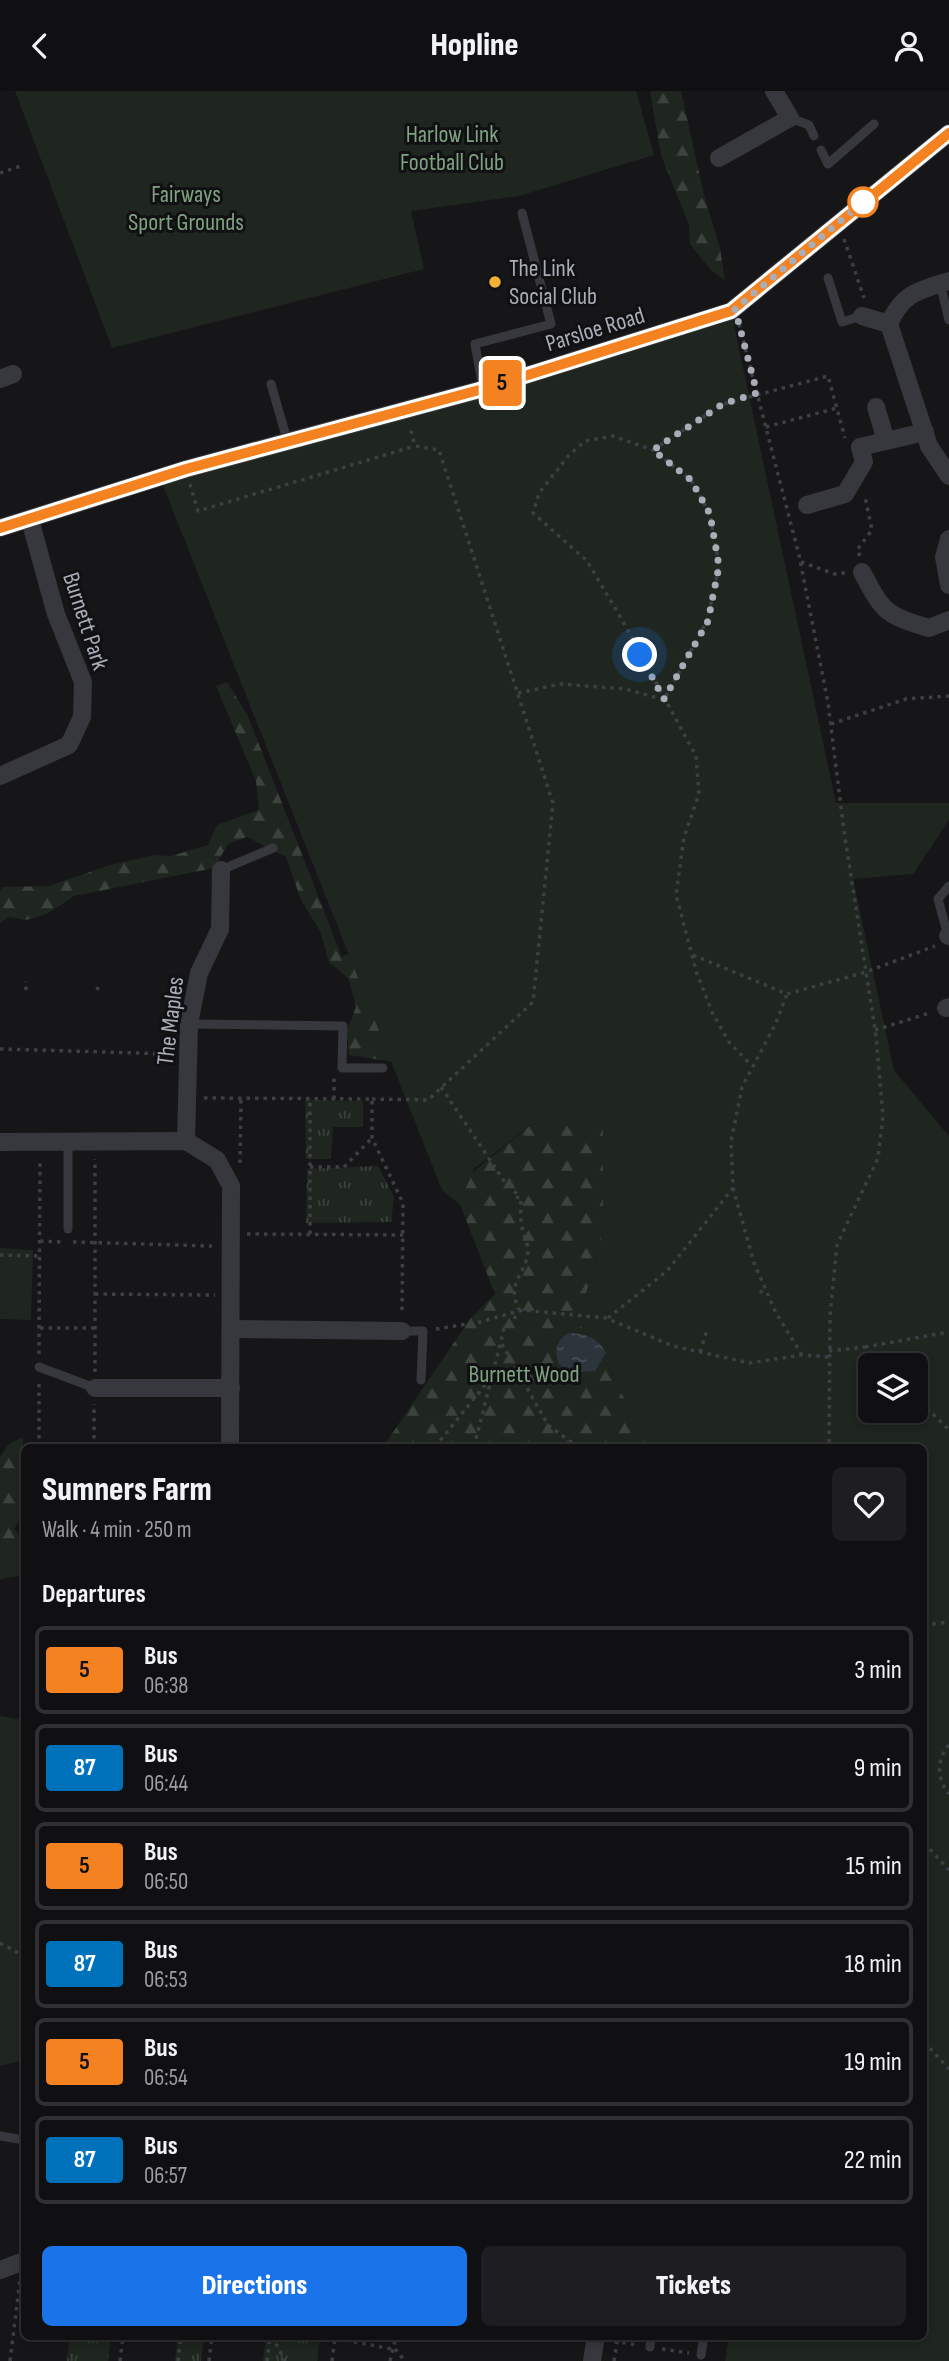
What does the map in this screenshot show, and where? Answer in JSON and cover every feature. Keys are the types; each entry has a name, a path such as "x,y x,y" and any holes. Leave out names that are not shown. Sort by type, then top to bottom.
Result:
{"street":[{"path":"719,158 790,118 774,91"},
{"name":"Parsloe Road","path":"0,528 186,469 483,389 735,309 949,133"},
{"path":"944,282 910,293 894,312 889,324 925,432 939,464 949,476"},
{"path":"862,316 889,324"},
{"path":"876,407 886,441"},
{"path":"807,505 845,494 863,462 860,447 925,432"},
{"name":"Burnett Park","path":"0,776 69,745 82,717 83,682 56,614 30,520"},
{"path":"949,539 944,557 949,585"},
{"path":"862,572 880,606 895,618 929,628 949,620"},
{"name":"The Maples","path":"186,1141 189,1024 199,973 220,929 221,870"},
{"path":"0,1142 186,1141 217,1160 231,1186 233,1329 230,1444"},
{"path":"233,1329 402,1331"},
{"path":"94,1388 231,1388"},
{"path":"0,2270 21,2268"},
{"path":"592,2361 595,2340"}],"lane":[{"path":"790,118 809,125 814,136"},
{"path":"821,150 828,164 874,124"},
{"path":"483,389 475,344 551,324 522,213"},
{"path":"828,278 842,322 862,316"},
{"path":"944,282 949,320"},
{"path":"271,384 288,443"},
{"path":"221,870 273,848"},
{"path":"948,935 938,899 949,885"},
{"path":"189,1024 343,1026 342,1068 383,1068"},
{"path":"68,1142 68,1229"},
{"path":"402,1331 423,1331 422,1380"},
{"path":"40,1367 94,1388"},
{"path":"0,2136 21,2140"},
{"path":"650,2347 651,2340"},
{"path":"701,2355 703,2340"}],"path":[{"path":"0,173 21,166"},
{"path":"839,223 867,306 862,316"},
{"path":"735,309 801,562 831,724 875,1030 883,1115 878,1158 837,1245 829,1351 829,1444"},
{"path":"653,450 723,404 828,376 846,441 860,447"},
{"path":"766,427 837,408"},
{"path":"406,411 415,446"},
{"path":"664,699 708,621 719,566 710,514 691,480 653,450 612,436 584,441 569,455 539,493 533,513 587,561 696,757 699,794 684,837 677,895 697,974 713,1014 729,1042 751,1065"},
{"path":"186,469 198,511 415,446 439,450 553,803 533,1002 428,1100 187,1098"},
{"path":"801,562 835,574 862,572 857,550 872,530 864,500 867,490 860,468"},
{"path":"518,693 560,684 626,689 664,699"},
{"path":"831,724 906,699 949,696"},
{"path":"694,954 788,994 866,972 948,942 948,935"},
{"path":"26,981 26,990"},
{"path":"788,994 742,1087 732,1142 733,1188 754,1262 776,1313 802,1355"},
{"path":"875,1030 947,1008"},
{"path":"0,1049 188,1054"},
{"path":"441,1087 504,1181 517,1194 515,1197 521,1198 522,1228 528,1247 528,1254 516,1277 514,1298 521,1310"},
{"path":"240,1176 241,1098"},
{"path":"310,1099 310,1234"},
{"path":"372,1099 372,1138 403,1203 402,1331"},
{"path":"310,1167 344,1167 372,1138"},
{"path":"94,1444 96,1141"},
{"path":"39,1444 40,1142"},
{"path":"606,1318 667,1271 733,1188"},
{"path":"40,1241 95,1243 232,1240 310,1234 403,1235"},
{"path":"0,1255 40,1256"},
{"path":"760,1293 765,1288"},
{"path":"95,1294 232,1296"},
{"path":"475,1444 495,1374 504,1329 521,1310"},
{"path":"423,1331 480,1322 521,1310 606,1318 673,1346 750,1363 802,1355 829,1357"},
{"path":"40,1328 95,1328"},
{"path":"700,1352 707,1331"},
{"path":"829,1351 949,1332"},
{"path":"501,1343 548,1425 574,1444"},
{"path":"865,1346 872,1353"},
{"path":"437,1444 495,1374"},
{"path":"928,1410 949,1430"},
{"path":"927,1625 949,1622"},
{"path":"949,1745 943,1752 938,1771 949,1794"},
{"path":"927,1846 949,1870"},
{"path":"0,1943 21,1954"},
{"path":"927,2045 949,2070"},
{"path":"10,2361 21,2282"},
{"path":"120,2361 123,2340"},
{"path":"178,2361 181,2340"},
{"path":"209,2361 212,2340"},
{"path":"267,2361 270,2340"},
{"path":"273,2340 285,2361"},
{"path":"332,2361 335,2340"},
{"path":"346,2340 393,2349 405,2361"},
{"path":"390,2361 396,2340"},
{"path":"614,2361 617,2340"}],"green space":[{"name":"Fairways Sport Grounds","path":"15,91 636,91 654,155 519,196 411,211 424,269 112,348"},
{"path":"650,91 681,91 704,195 720,248 725,281 711,270 690,244 689,225 661,155"},
{"path":"731,311 836,803 949,803 949,820 913,874 853,879 894,1070 949,1136 949,2361 725,2361 728,2340 927,2340 927,1444 647,1444 608,1366 578,1322 603,1233 603,1124 533,1123 474,1169 459,1204 442,1190 160,478"},
{"name":"Burnett Wood","path":"227,682 248,716 342,957 367,945 473,1172 533,1123 603,1123 603,1233 579,1322 608,1366 647,1444 385,1444 470,1319 495,1294 459,1202 394,1062 349,1055 347,1030 356,1007 349,979 329,962 320,931 301,900 286,857 247,837 228,844 214,868 74,896 47,914 26,920 9,917 0,923 0,890 3,887 49,886 110,865 155,855 171,856 208,845 217,825 259,810 256,781 216,686"},
{"path":"305,1100 363,1101 363,1127 333,1127 331,1159 306,1159"},
{"path":"378,1166 394,1197 391,1222 306,1223 307,1169"},
{"path":"0,1248 33,1250 31,1320 0,1319"},
{"path":"23,1437 21,1517 14,1529 21,1538 21,1576 0,1579 0,1457 9,1444"},
{"path":"0,1539 21,1555 21,1576 0,1579"},
{"path":"0,1716 21,1720 21,2061 0,2066"},
{"path":"70,2340 111,2340 108,2361 67,2361"},
{"path":"178,2340 204,2340 201,2361 175,2361"},
{"path":"266,2340 320,2340 317,2361 263,2361"}],"water":[{"path":"569,1333 590,1337 603,1348 606,1353 595,1371 569,1373 559,1364 557,1346"}],"bus line":[{"name":"5","path":"0,528 186,469 483,389 731,311 949,133"}],"place":[{"name":"The Link Social Club","path":"495,282"}],"route":[{"path":"640,655 664,699 708,621 719,566 710,514 691,480 653,450 723,404 757,393 735,309 863,202"}],"park label":[{"name":"Harlow Link Football Club","path":"452,148"}]}
